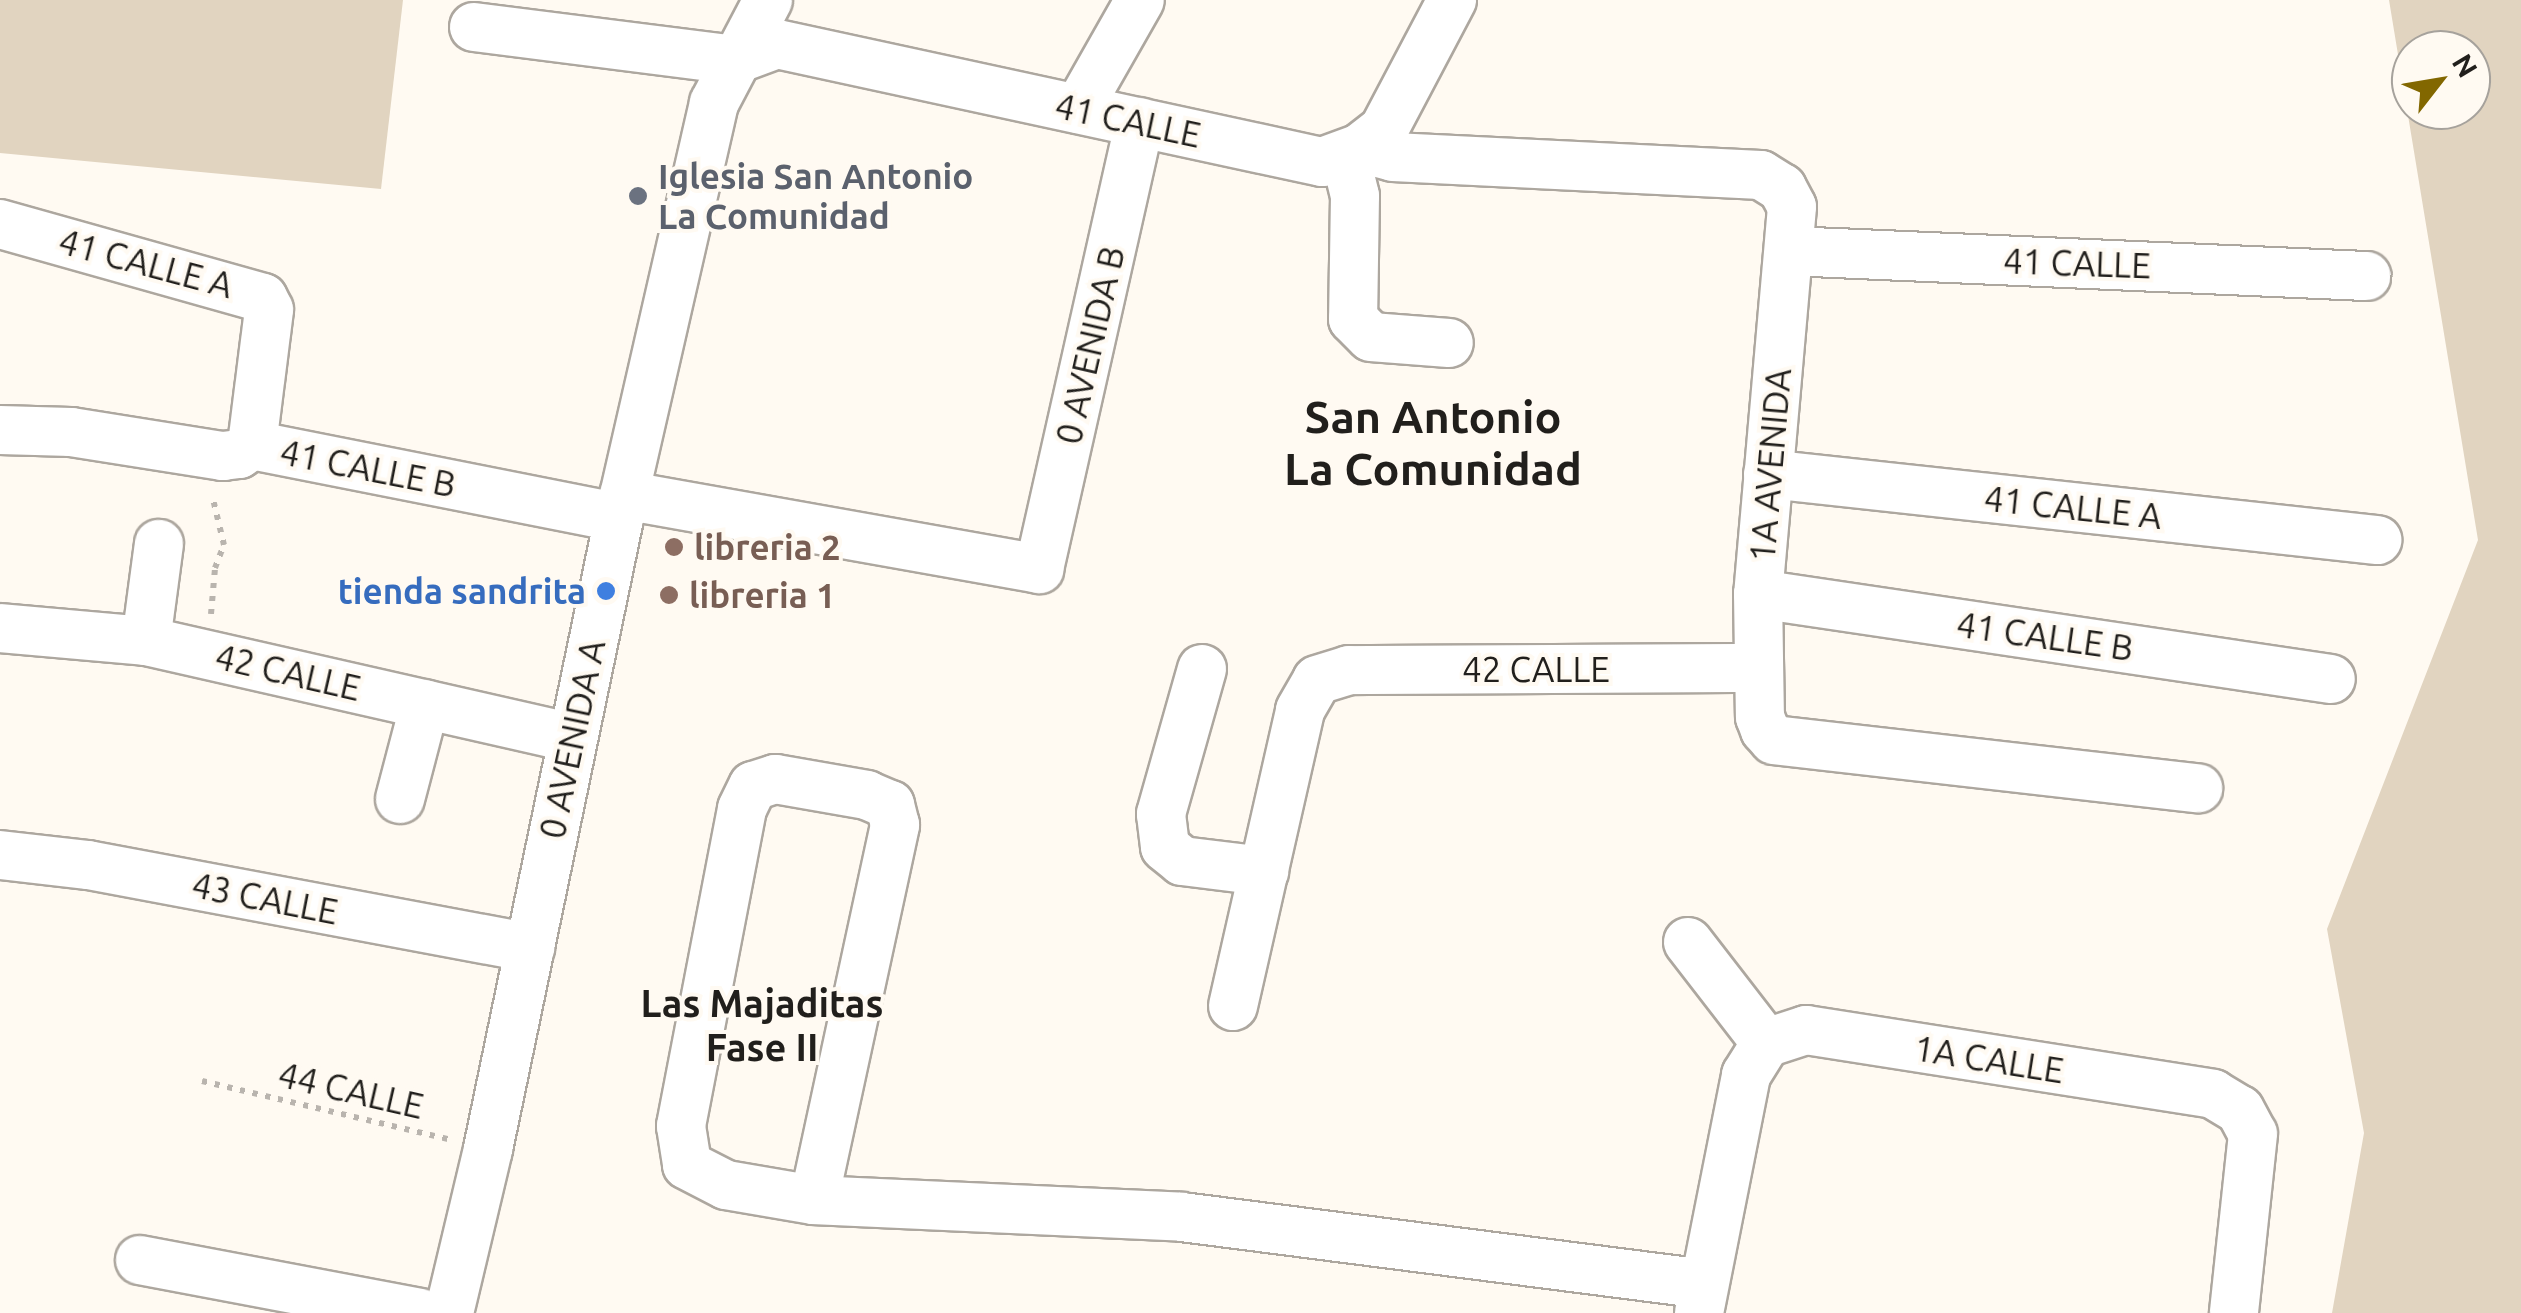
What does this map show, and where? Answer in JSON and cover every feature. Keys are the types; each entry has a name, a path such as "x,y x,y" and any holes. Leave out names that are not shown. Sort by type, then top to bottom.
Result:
{"street":[{"name":"0 AVENIDA A","path":"449,1313 488,1149 622,507 714,102 768,0"},
{"path":"1078,109 1140,0"},
{"path":"1450,343 1371,337 1353,319 1352,152 1384,128 1452,0"},
{"name":"41 CALLE","path":"474,27 734,60 776,44 1322,162 1352,152 1393,158 1761,175 1782,188"},
{"name":"0 AVENIDA B","path":"622,507 1040,569 1140,122"},
{"name":"1A AVENIDA","path":"1782,188 1792,207 1758,594 1760,717 1774,740 2198,788"},
{"name":"41 CALLE A","path":"0,224 263,298 269,310 237,450"},
{"name":"41 CALLE","path":"1789,251 2366,276"},
{"name":"41 CALLE B","path":"0,430 72,432 237,450 622,507"},
{"name":"41 CALLE A","path":"1768,474 2377,540"},
{"path":"146,640 159,544"},
{"name":"41 CALLE B","path":"1758,594 2331,678"},
{"name":"42 CALLE","path":"0,628 146,640 572,738"},
{"name":"42 CALLE","path":"1264,871 1300,710 1316,680 1350,670 1757,668"},
{"path":"1202,669 1161,814 1165,847 1182,862 1264,871 1234,1006"},
{"path":"400,799 426,704"},
{"path":"814,1200 895,825 890,804 867,795 775,780 753,786 742,810 682,1126 688,1164 726,1184 814,1200 1182,1218 1701,1298 1746,1076 1766,1044 1688,942"},
{"name":"43 CALLE","path":"0,856 88,865 530,948"},
{"name":"1A CALLE","path":"1766,1044 1806,1030 2213,1094 2240,1110 2253,1134 2253,1162 2233,1284 2234,1313"},
{"path":"140,1260 420,1313"}],"path":[{"path":"212,654 211,590 224,545 212,494 237,450"},
{"name":"44 CALLE","path":"202,1081 488,1149"}],"shaded area":[{"path":"0,0 403,0 381,189 0,153"},
{"path":"2389,0 2521,0 2521,1313 2332,1313 2364,1133 2327,929 2478,540 2410,130 2491,130 2491,30 2394,30"}],"place":[{"name":"Iglesia San Antonio La Comunidad","path":"638,196"},
{"name":"libreria 2","path":"674,547"},
{"name":"tienda sandrita","path":"606,591"},
{"name":"libreria 1","path":"669,595"}],"district":[{"name":"San Antonio La Comunidad","path":"1433,443"},
{"name":"Las Majaditas Fase II","path":"762,1026"}]}
